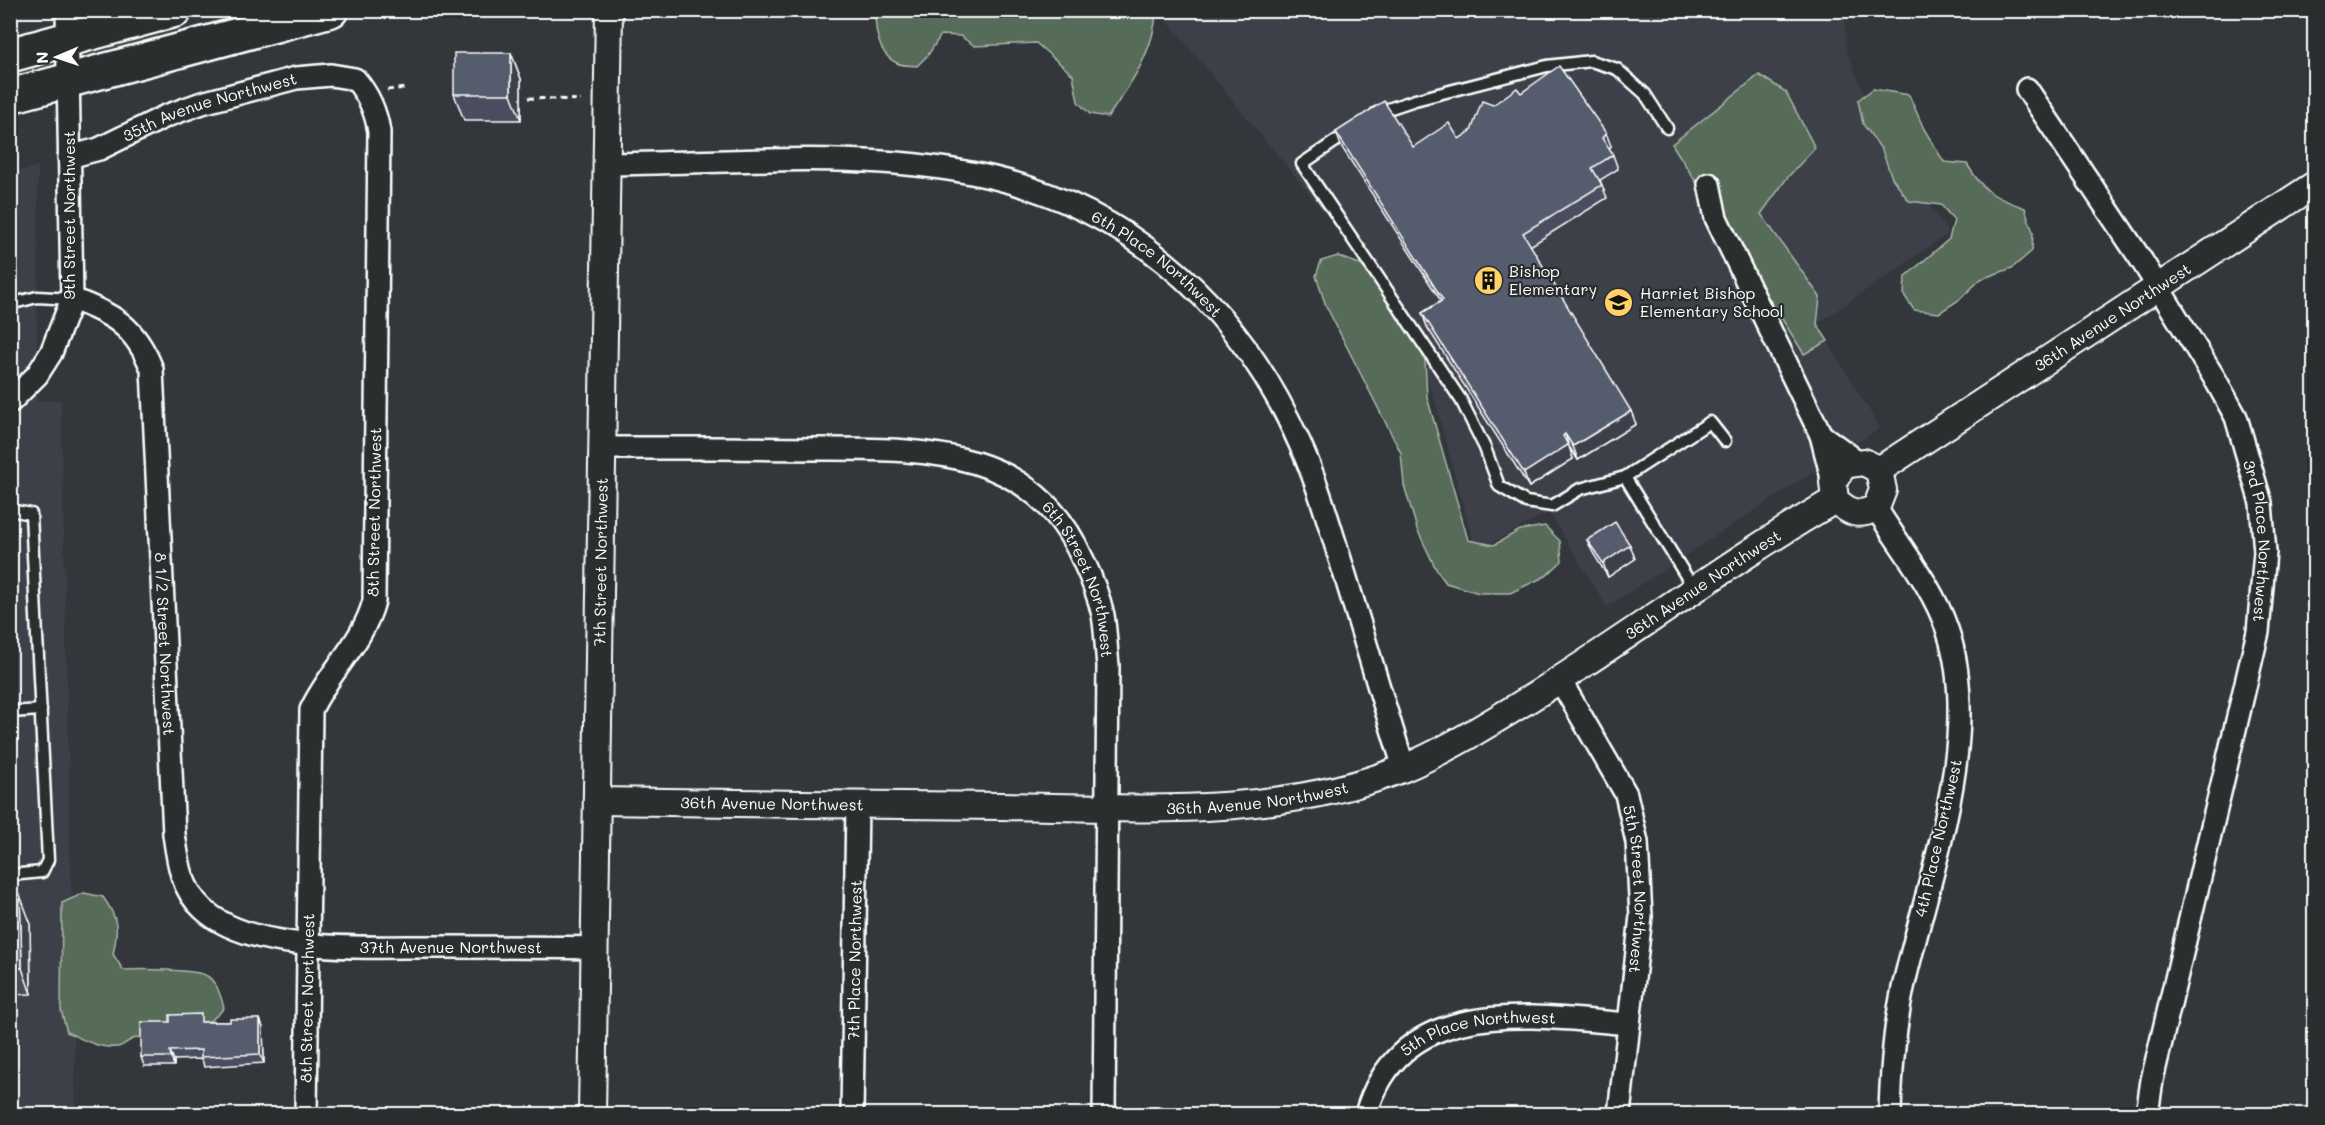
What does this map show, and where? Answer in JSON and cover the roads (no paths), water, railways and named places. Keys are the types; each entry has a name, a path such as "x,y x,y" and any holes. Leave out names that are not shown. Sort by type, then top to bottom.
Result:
{"main road":[{"path":"10,55 67,25 175,10"},
{"path":"10,96 331,10"}],"street":[{"name":"7th Street Northwest","path":"591,1114 598,801 609,10"},
{"name":"9th Street Northwest","path":"10,402 37,375 51,352 72,299 67,25"},
{"name":"35th Avenue Northwest","path":"69,157 106,146 166,116 202,103 296,78 331,75 355,79"},
{"name":"8th Street Northwest","path":"306,1114 311,710 319,693 359,637 368,621 374,601 379,132 377,117 368,95 355,79"},
{"name":"3rd Place Northwest","path":"2027,89 2158,287 2236,417 2261,503 2265,552 2258,632 2152,1080 2148,1114"},
{"name":"6th Place Northwest","path":"608,164 833,161 918,165 960,171 1005,180 1053,195 1092,212 1158,256 1209,302 1247,348 1274,389 1301,445 1322,499 1404,768"},
{"path":"1709,184 1716,218 1821,435 1834,491 1848,512 1862,514 1876,508 1883,490 1870,466 1821,435"},
{"name":"36th Avenue Northwest","path":"598,801 1107,807 1239,806 1278,802 1362,784 1443,751 1560,680 1782,530 1834,491 1844,465 1870,466 2158,287 2314,184"},
{"name":"8 1/2 Street Northwest","path":"72,299 96,308 125,325 147,355 152,369 174,834 180,870 190,895 220,922 243,932 308,944"},
{"name":"6th Street Northwest","path":"603,448 919,452 956,457 988,465 1020,482 1050,506 1071,533 1090,575 1103,615 1108,665 1104,1114"},
{"name":"4th Place Northwest","path":"1876,508 1932,595 1947,628 1958,671 1959,692 1955,773 1903,991 1895,1041 1890,1114"},
{"name":"5th Street Northwest","path":"1560,680 1626,794 1637,842 1641,916 1619,1114"},
{"name":"7th Place Northwest","path":"852,1114 857,805"},
{"name":"37th Avenue Northwest","path":"308,944 594,948"},
{"name":"5th Place Northwest","path":"1366,1114 1370,1099 1387,1068 1408,1047 1431,1032 1497,1017 1530,1016 1629,1024"}],"lane":[{"path":"1667,129 1645,94 1617,69 1591,61 1547,66 1415,100 1376,113 1302,164 1461,400 1485,448 1499,486 1526,502 1552,507 1580,489 1626,477 1710,422 1725,441"},
{"path":"10,304 37,297 72,299"},
{"path":"1626,477 1694,590"},
{"path":"10,510 31,514 48,860 42,872 10,875"},
{"path":"10,712 41,710"}],"place":[{"name":"Bishop Elementary","path":"1488,280"},
{"name":"Harriet Bishop Elementary School","path":"1619,302"}]}
